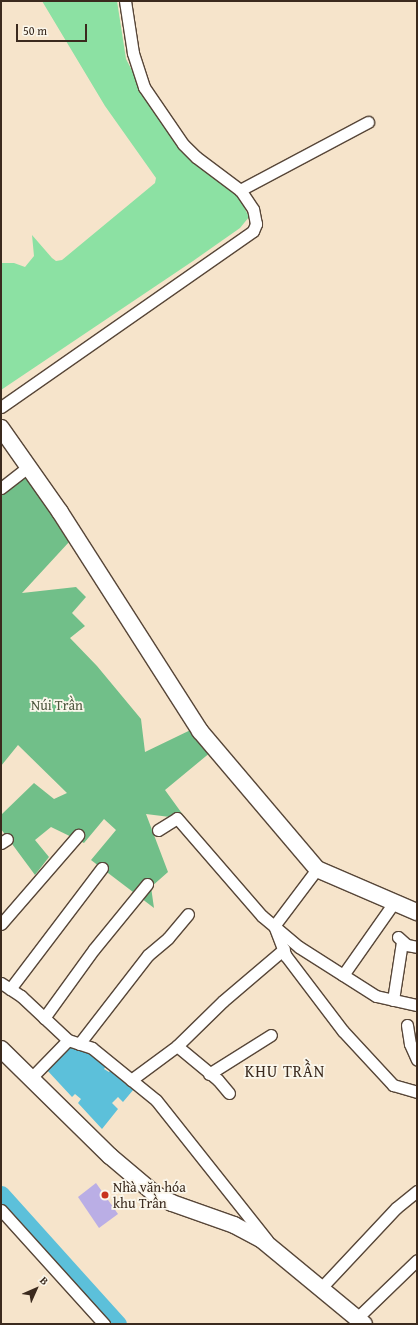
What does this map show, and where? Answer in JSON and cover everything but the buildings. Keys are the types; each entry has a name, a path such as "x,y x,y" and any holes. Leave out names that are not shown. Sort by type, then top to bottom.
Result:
{"street":[{"path":"1,407 253,231 256,216 240,190 196,157 183,144 144,87 133,53 125,1"},
{"path":"240,190 368,122"},
{"path":"1,428 200,731 317,869 395,901 417,912"},
{"path":"1,488 28,467"},
{"path":"158,830 177,818 262,916 299,947 376,996 417,1005"},
{"path":"1,924 78,835"},
{"path":"102,868 5,986 73,1042 92,1048 156,1100 277,1253"},
{"path":"274,926 317,869"},
{"path":"44,1018 113,925 147,884"},
{"path":"343,975 395,901"},
{"path":"30,1078 73,1042 148,955 168,938 188,914"},
{"path":"274,926 286,956 348,1037 393,1085 417,1092"},
{"path":"393,1000 400,939 417,947"},
{"path":"130,1080 177,1046 223,1001 284,949"},
{"path":"407,1025 410,1044 417,1060"},
{"path":"209,1074 271,1035"},
{"path":"177,1046 229,1093"},
{"path":"1,1049 117,1163 155,1194 172,1203 234,1225 262,1240 360,1321 417,1260"},
{"path":"320,1289 396,1208 417,1191"},
{"path":"1,1210 104,1324"}],"green space":[{"path":"42,1 117,1 126,59 151,107 240,199 249,217 240,228 193,261 1,390 1,263 14,263 25,267 34,256 32,235 52,258 56,261 62,260 155,183 156,178 105,106"},
{"name":"Núi Trần","path":"28,475 69,542 22,593 76,587 86,597 72,613 85,626 70,638 97,666 141,719 145,752 203,724 217,747 165,790 186,819 146,814 168,872 151,887 154,908 91,860 116,830 104,819 84,843 51,827 35,840 49,857 35,875 1,829 1,815 34,783 54,799 67,793 18,745 1,766 1,477 9,489"}],"water":[{"path":"71,1044 85,1051 106,1066 104,1069 109,1072 111,1070 134,1089 123,1102 118,1097 112,1103 118,1109 102,1129 78,1103 81,1099 75,1094 72,1097 46,1069"}],"waterway":[{"path":"1,1194 118,1324"}],"place":[{"name":"Nhà văn hóa khu Trần","path":"105,1195"}],"district":[{"name":"KHU TRẦN","path":"285,1071"}]}
